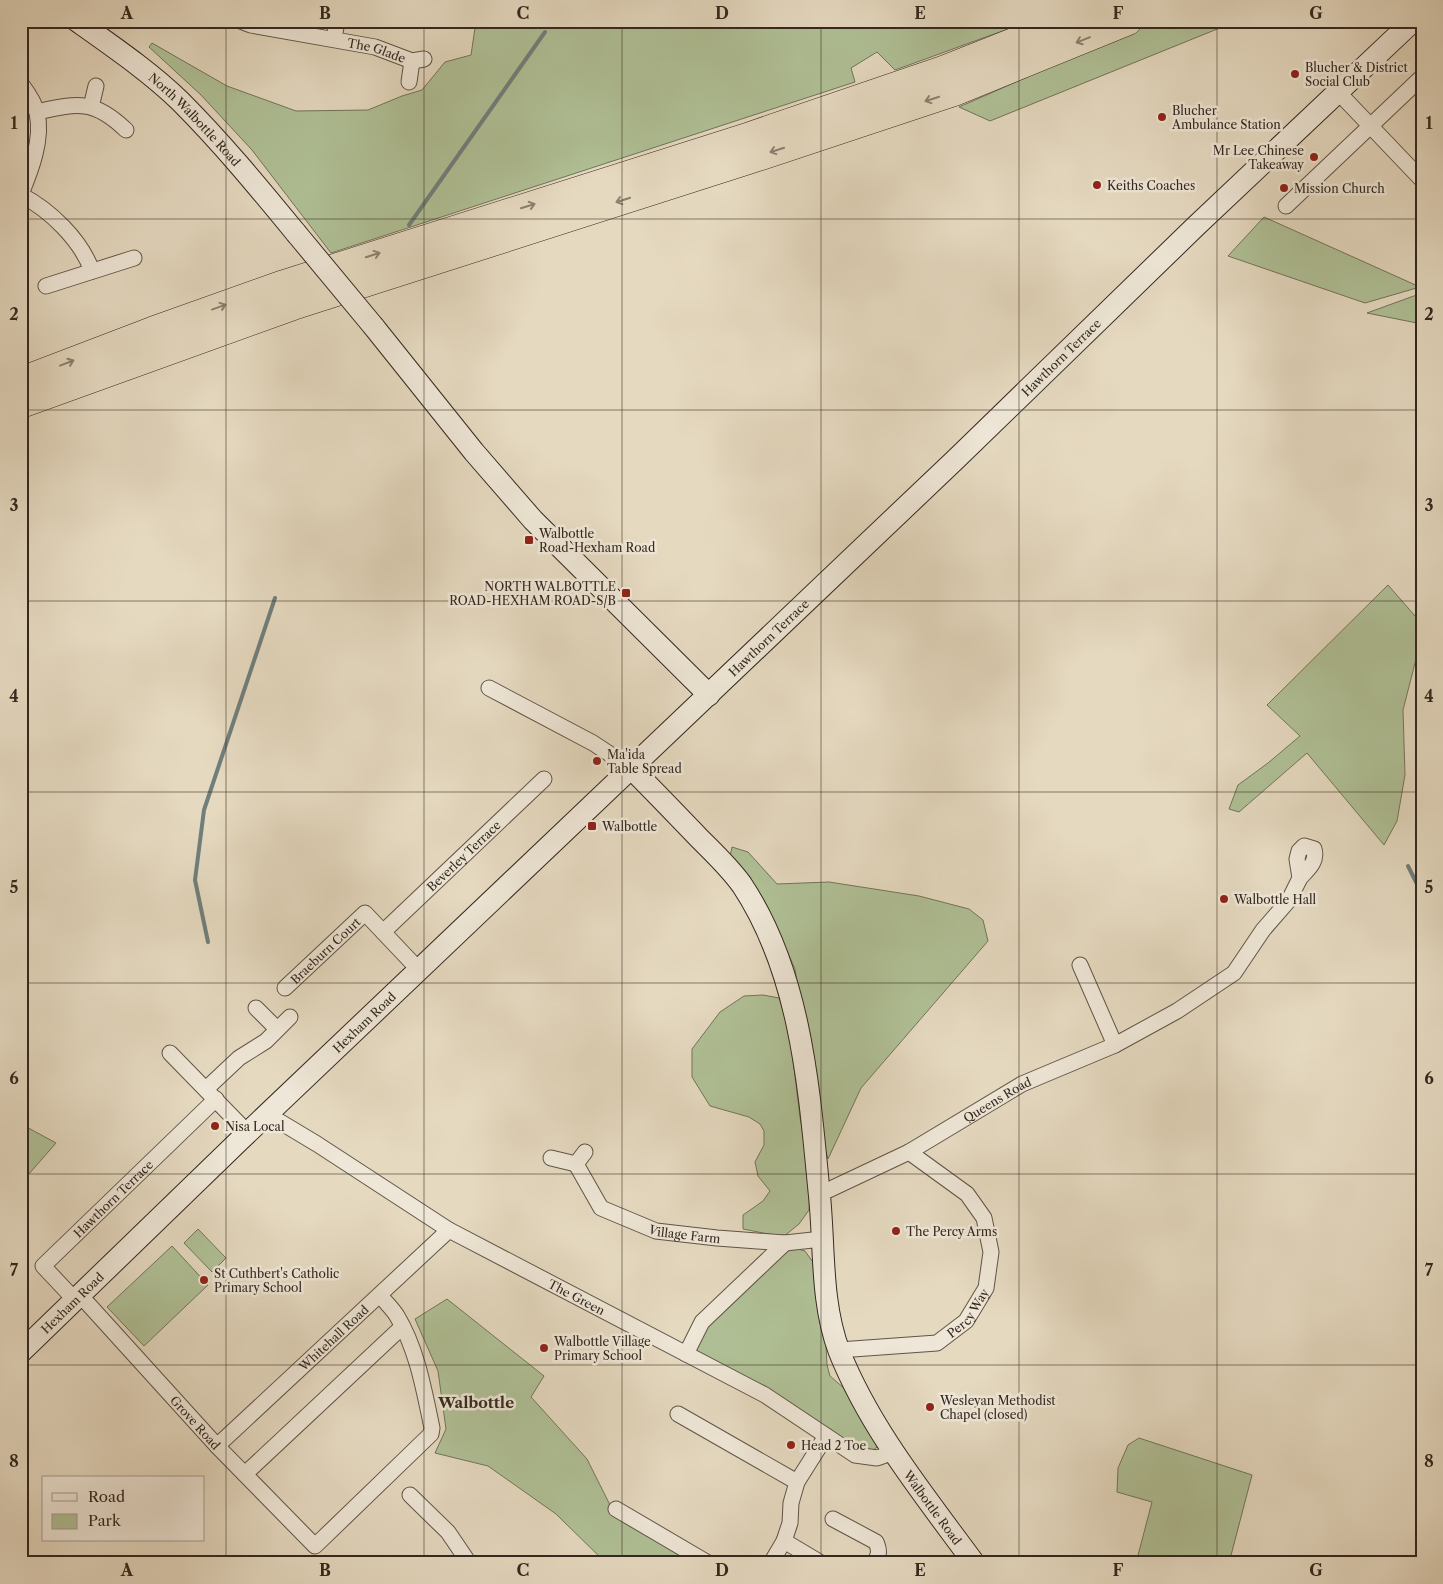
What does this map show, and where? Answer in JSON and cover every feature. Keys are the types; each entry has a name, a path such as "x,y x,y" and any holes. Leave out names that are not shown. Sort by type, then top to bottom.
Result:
{"highway":[{"path":"21,381 152,331 284,284 747,137 943,70 1067,21"},
{"path":"21,404 293,306 756,158 954,92 1128,21"}],"main road":[{"name":"North Walbottle Road","path":"77,21 132,61 179,100 238,162 474,452 533,520 709,695"},
{"name":"Hawthorn Terrace","path":"709,695 1189,233 1413,21"},
{"name":"Hexham Road","path":"21,1352 267,1114 709,695"},
{"name":"Walbottle Road","path":"631,768 741,884 760,915 783,973 797,1028 807,1083 820,1194 825,1284 839,1350 861,1398 894,1452 974,1563"}],"street":[{"name":"The Glade","path":"241,21 375,47 418,60 409,82"},
{"path":"334,39 337,21"},
{"path":"1286,206 1422,78"},
{"path":"22,85 37,112 38,126 33,160 21,194 45,210 77,243 87,258 92,271"},
{"path":"91,107 96,86"},
{"path":"1338,92 1422,180"},
{"path":"37,112 75,104 91,107 107,114 126,130"},
{"path":"46,286 134,258"},
{"path":"489,688 594,743 631,768"},
{"name":"Beverley Terrace","path":"383,932 544,779"},
{"name":"Queens Road","path":"820,1194 909,1152 1022,1084 1114,1045 1177,1010 1234,973 1263,930 1289,900 1300,878"},
{"name":"Braeburn Court","path":"284,988 364,913 383,932"},
{"path":"383,932 419,970"},
{"path":"1080,965 1114,1045"},
{"path":"256,1008 277,1029"},
{"path":"211,1094 238,1058 266,1041 290,1017"},
{"path":"170,1053 248,1133"},
{"name":"Hawthorn Terrace","path":"78,1298 43,1266 211,1094"},
{"name":"The Green","path":"267,1114 317,1144 449,1230 764,1395 855,1454 877,1458 894,1452"},
{"name":"Percy Way","path":"839,1350 937,1343 966,1320 986,1288 991,1252 984,1218 967,1194 909,1152"},
{"name":"Village Farm","path":"551,1158 580,1158 601,1208 656,1231 785,1243 822,1239"},
{"name":"Whitehall Road","path":"217,1446 449,1230"},
{"path":"686,1354 702,1322 785,1243"},
{"path":"245,1474 402,1327 396,1314 380,1295"},
{"name":"Grove Road","path":"78,1298 217,1446 315,1546 431,1434 432,1428 423,1383 402,1327"},
{"path":"678,1414 797,1482"},
{"path":"771,1563 784,1541 790,1523 791,1503 797,1482 826,1436"},
{"path":"410,1495 448,1532 469,1563"},
{"path":"616,1509 708,1563"},
{"path":"839,1518 876,1542 879,1554 874,1563"},
{"path":"784,1541 821,1563"}],"green space":[{"path":"476,21 1030,21 895,70 877,52 851,68 855,82 331,253 252,150 201,95 149,47 152,43 227,86 296,111 368,110 422,90 445,62 471,55"},
{"path":"1155,21 1237,21 990,121 959,107"},
{"path":"1264,217 1420,287 1365,303 1228,256"},
{"path":"1422,293 1422,324 1367,313"},
{"path":"1388,585 1422,624 1422,647 1416,659 1403,710 1405,775 1397,821 1384,845 1307,753 1239,812 1229,809 1238,785 1300,736 1267,705"},
{"path":"732,847 748,852 777,884 829,882 919,896 969,909 983,920 988,941 861,1088 828,1159 818,1125 795,969 764,900 730,857"},
{"path":"763,995 779,998 789,1026 800,1117 810,1177 809,1210 799,1224 783,1237 743,1229 743,1215 763,1201 770,1191 758,1176 755,1162 764,1145 764,1131 760,1124 749,1117 710,1106 692,1077 692,1049 720,1012 744,996"},
{"path":"21,1124 56,1143 21,1183"},
{"path":"198,1229 226,1258 212,1272 184,1243"},
{"path":"172,1246 208,1285 144,1346 107,1307"},
{"path":"794,1248 805,1251 815,1265 825,1326 827,1365 830,1376 853,1396 877,1447 870,1453 855,1448 700,1357 696,1350 708,1324 783,1253"},
{"path":"447,1299 544,1376 531,1397 587,1459 616,1517 693,1563 606,1563 556,1514 488,1466 435,1453 446,1429 438,1371 415,1319"},
{"path":"1139,1438 1252,1475 1229,1563 1136,1563 1152,1502 1117,1492 1118,1468 1128,1445"}],"waterway":[{"path":"409,225 545,32"},
{"path":"208,942 195,880 204,810 275,598"},
{"path":"1408,866 1422,894"}],"place":[{"name":"Blucher & District Social Club","path":"1295,74"},
{"name":"Blucher Ambulance Station","path":"1162,117"},
{"name":"Mr Lee Chinese Takeaway","path":"1314,157"},
{"name":"Keiths Coaches","path":"1097,185"},
{"name":"Mission Church","path":"1284,188"},
{"name":"Walbottle Road-Hexham Road","path":"529,540"},
{"name":"NORTH WALBOTTLE ROAD-HEXHAM ROAD-S/B","path":"626,593"},
{"name":"Ma'ida Table Spread","path":"597,761"},
{"name":"Walbottle","path":"592,826"},
{"name":"Walbottle Hall","path":"1224,899"},
{"name":"Nisa Local","path":"215,1126"},
{"name":"The Percy Arms","path":"896,1231"},
{"name":"St Cuthbert's Catholic Primary School","path":"204,1280"},
{"name":"Walbottle Village Primary School","path":"544,1348"},
{"name":"Wesleyan Methodist Chapel (closed)","path":"930,1407"},
{"name":"Head 2 Toe","path":"791,1445"}],"district":[{"name":"Walbottle","path":"476,1402"}]}
